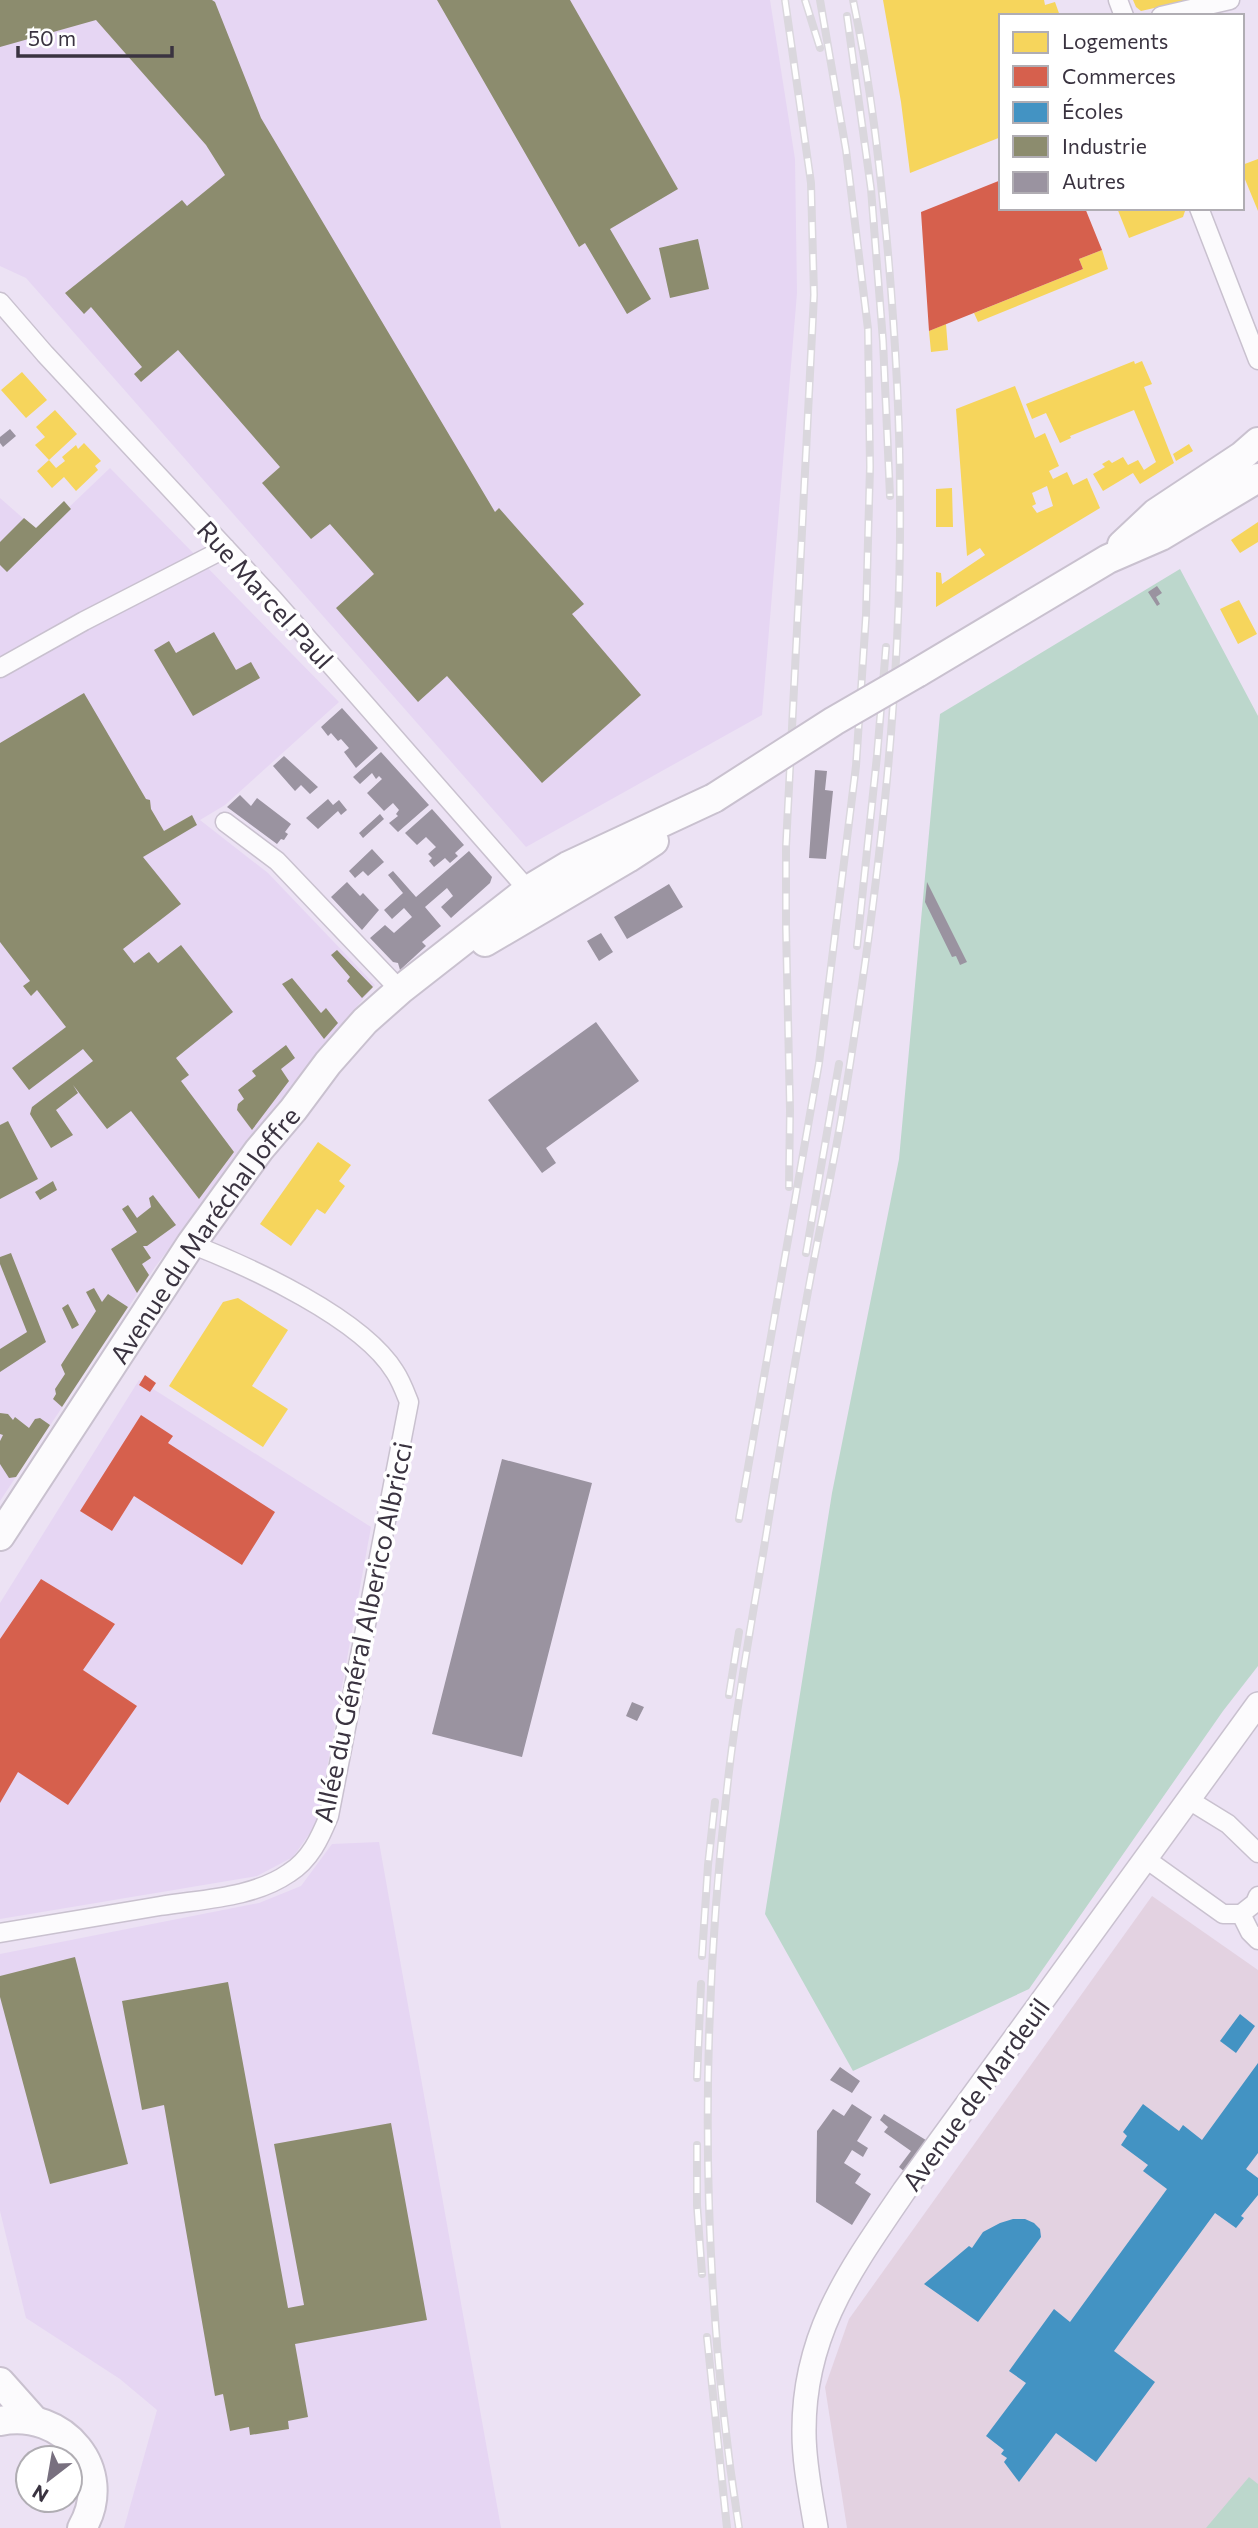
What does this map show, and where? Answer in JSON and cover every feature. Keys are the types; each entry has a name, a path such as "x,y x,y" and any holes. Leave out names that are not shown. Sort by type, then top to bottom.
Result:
{"main road":[{"path":"1108,559 1156,513 1242,456 1258,442"},
{"path":"714,798 834,721 1108,559 1161,536 1258,478"},
{"name":"Avenue du Maréchal Joffre","path":"0,1536 191,1244 259,1150 328,1063 366,1021 400,990 528,890 568,866 714,798"},
{"name":"Avenue du Maréchal Joffre","path":"440,960 485,943 628,858 714,798"},
{"path":"0,2382 33,2419"},
{"path":"0,2421 14,2418 33,2419 57,2428 76,2445 89,2467 93,2492 88,2517 82,2528"}],"street":[{"path":"1170,14 1230,0"},
{"path":"1200,210 1258,360"},
{"name":"Rue Marcel Paul","path":"0,302 54,364 226,548 528,890"},
{"path":"3,664 226,548"},
{"path":"225,822 277,861 400,990"},
{"name":"Allée du Général Alberico Albricci","path":"0,1933 265,1886 291,1872 307,1857 329,1816 409,1402 395,1372 369,1341 299,1294 230,1259 191,1244"},
{"name":"Avenue de Mardeuil","path":"816,2528 804,2433 806,2397 812,2361 832,2304 863,2251 904,2191 1258,1704"},
{"path":"1189,1800 1228,1824 1258,1853"},
{"path":"1146,1858 1223,1914 1241,1914 1255,1903 1258,1896"},
{"path":"1241,1914 1250,1932 1258,1940"}],"shaded area":[{"path":"0,0 770,0 795,159 797,293 762,715 526,847 26,278 0,266"},
{"path":"110,468 339,702 225,805 200,820 268,873 375,985 321,1049 155,1267 0,1501 0,498 41,534"},
{"path":"139,1380 371,1527 317,1823 293,1857 257,1876 0,1919 0,1603"},
{"path":"379,1842 501,2528 124,2528 157,2410 120,2379 26,2318 0,2211 0,1954 259,1903 301,1886 332,1844"},
{"path":"1152,1896 1258,1970 1258,2528 847,2528 825,2387 849,2319"}],"green space":[{"path":"1180,569 1258,716 1258,1666 1223,1711 1029,1989 853,2071 765,1914 832,1493 899,1159 940,714"},
{"path":"1249,2477 1258,2484 1258,2528 1206,2528"}],"building: Logements":[{"path":"883,0 1044,0 1045,5 1055,2 1059,14 999,14 999,138 910,173"},
{"path":"1133,0 1185,0 1185,1 1141,11"},
{"path":"1258,159 1258,211 1244,177 1244,164"},
{"path":"1118,210 1185,210 1183,217 1129,238"},
{"path":"1102,250 1108,269 978,322 974,313 1083,269 1079,259"},
{"path":"946,324 948,350 931,352 929,331"},
{"path":"1134,361 1135,364 1142,361 1152,384 1144,387 1174,463 1140,484 1133,473 1103,491 1093,474 1105,467 1102,464 1109,460 1112,463 1123,457 1128,465 1138,460 1144,470 1156,462 1134,410 1070,436 1071,438 1060,443 1046,413 1032,419 1026,404"},
{"path":"22,372 47,400 26,418 1,390"},
{"path":"1015,386 1035,438 1045,433 1059,466 1049,471 1053,479 1067,472 1073,485 1087,478 1100,508 936,607 936,572 941,573 942,584 985,555 980,548 967,556 956,409","holes":["1047,486 1053,506 1037,513 1032,506 1036,504 1032,493"]},
{"path":"55,410 77,434 49,460 35,445 45,437 36,427"},
{"path":"84,443 101,461 95,466 98,470 76,491 64,477 52,488 37,471 49,460 56,468 65,461 62,457 76,445 78,449"},
{"path":"1189,444 1193,451 1176,461 1173,454"},
{"path":"952,488 953,527 936,527 936,489"},
{"path":"1258,522 1258,542 1240,553 1231,540"},
{"path":"1239,600 1257,634 1238,644 1220,609"},
{"path":"318,1142 351,1165 339,1181 345,1186 325,1214 317,1209 291,1246 260,1224"},
{"path":"238,1298 288,1330 252,1386 288,1409 263,1447 169,1386 223,1302"}],"building: Commerces":[{"path":"999,181 999,210 1086,210 1102,250 1079,259 1083,269 929,331 921,212"},
{"path":"145,1375 156,1383 150,1392 139,1385"},
{"path":"141,1415 173,1436 168,1443 275,1512 242,1565 134,1496 112,1531 80,1511"},
{"path":"41,1579 115,1624 83,1670 137,1706 68,1805 18,1772 0,1803 0,1639"}],"building: Écoles":[{"path":"1240,2014 1255,2026 1236,2053 1220,2041"},
{"path":"1258,2063 1258,2153 1246,2169 1258,2178 1258,2195 1241,2216 1244,2218 1236,2228 1215,2213 1114,2351 1155,2382 1096,2462 1056,2433 1019,2482 1004,2462 1007,2458 1001,2454 1004,2450 986,2436 1026,2383 1009,2371 1054,2309 1070,2322 1167,2189 1143,2171 1148,2165 1121,2145 1127,2136 1123,2132 1143,2104 1179,2131 1183,2125 1202,2140"},
{"path":"1013,2219 1025,2219 1034,2223 1040,2229 1041,2237 978,2322 924,2284 969,2246 972,2248 983,2232"}],"building: Industrie":[{"path":"0,0 215,2 261,118 495,512 499,508 584,604 572,614 641,695 542,783 447,676 418,702 336,608 374,574 330,524 311,539 262,483 280,467 178,350 141,382 134,374 142,367 91,307 84,314 65,293 182,200 187,206 225,175 206,145 96,20 0,47"},
{"path":"437,0 570,0 678,189 610,229 651,299 627,314 585,243 579,247"},
{"path":"698,239 709,289 670,298 659,248"},
{"path":"64,501 71,509 7,572 0,565 0,542 24,518 36,528"},
{"path":"214,632 236,670 251,662 260,678 193,716 154,650 169,641 176,653"},
{"path":"84,693 146,799 150,800 151,809 164,831 192,815 197,825 143,857 181,904 123,949 134,963 149,952 158,963 181,945 233,1012 176,1058 189,1075 181,1081 234,1152 199,1199 131,1111 107,1129 73,1085 78,1093 56,1110 73,1135 51,1148 30,1114 32,1107 93,1061 83,1049 29,1090 12,1068 66,1027 37,990 31,996 23,986 30,981 0,942 0,743"},
{"path":"337,950 373,987 362,998 347,981 350,977 331,955"},
{"path":"292,978 321,1013 326,1008 338,1023 324,1039 282,984"},
{"path":"286,1045 295,1058 281,1069 289,1081 252,1130 237,1110 238,1104 244,1099 238,1090 256,1076 252,1071"},
{"path":"8,1121 38,1179 0,1199 0,1125"},
{"path":"53,1181 57,1190 40,1200 35,1192"},
{"path":"153,1195 176,1225 147,1246 143,1246 151,1258 142,1264 149,1275 137,1293 111,1249 137,1232 122,1209 128,1205 137,1218 151,1207 149,1198"},
{"path":"11,1253 46,1342 0,1372 0,1349 27,1332 0,1264 0,1257"},
{"path":"94,1288 102,1302 108,1294 128,1307 62,1407 53,1399 55,1389 65,1374 61,1365 96,1311 86,1292"},
{"path":"68,1304 79,1325 72,1329 62,1308"},
{"path":"0,1413 8,1414 13,1420 15,1417 29,1428 35,1419 40,1418 50,1425 16,1477 9,1478 0,1464 0,1441 3,1435 0,1434"},
{"path":"75,1957 128,2164 50,2184 0,1997 0,1976"},
{"path":"228,1982 288,2308 304,2305 274,2144 391,2123 427,2320 295,2344 308,2417 288,2421 289,2429 250,2435 249,2427 230,2431 223,2394 215,2396 164,2105 142,2110 122,2001"}],"building: Autres":[{"path":"10,429 16,436 3,447 0,437"},
{"path":"1157,586 1162,593 1156,597 1160,604 1157,606 1148,592"},
{"path":"342,708 378,748 356,768 344,752 349,748 331,733 328,736 321,727"},
{"path":"381,752 429,805 398,832 389,823 398,816 396,814 399,810 393,803 384,811 367,793 382,779 379,776 376,779 372,773 360,784 353,777"},
{"path":"284,756 318,787 310,794 301,785 295,791 273,766"},
{"path":"815,770 827,771 825,790 833,791 826,859 809,858"},
{"path":"240,795 251,806 257,798 291,824 285,832 288,834 284,840 281,839 277,844 227,807"},
{"path":"328,799 333,805 339,800 347,810 341,815 338,811 318,829 306,818"},
{"path":"432,809 464,845 455,853 458,856 450,863 445,858 434,867 428,854 436,847 426,837 417,845 405,833"},
{"path":"380,814 384,819 363,838 359,833"},
{"path":"372,849 384,862 368,876 363,871 355,878 349,871"},
{"path":"469,851 492,877 490,883 451,918 441,907 453,896 447,888 425,907 441,926 422,942 426,946 400,970 398,963 393,962 370,938 385,925 394,933 412,917 404,908 392,919 384,910 403,893 388,875 393,871 416,897"},
{"path":"347,882 360,896 363,893 379,910 362,930 331,897"},
{"path":"927,882 967,962 960,965 956,956 952,957 925,902"},
{"path":"669,884 683,907 627,939 614,917"},
{"path":"601,933 613,952 599,961 587,941"},
{"path":"596,1022 639,1081 546,1148 556,1163 542,1173 488,1100"},
{"path":"502,1459 592,1483 522,1757 432,1734"},
{"path":"632,1702 644,1707 637,1721 626,1716"},
{"path":"840,2067 860,2081 852,2093 830,2080"},
{"path":"852,2104 872,2117 857,2141 868,2148 863,2157 852,2150 844,2163 861,2174 855,2183 871,2194 852,2225 816,2202 817,2131 833,2109 844,2116"},
{"path":"884,2114 929,2142 906,2173 899,2167 911,2151 884,2132 888,2127 880,2120"}],"railway":[{"path":"785,0 811,183 814,295 786,846 789,1187"},
{"path":"805,0 820,48"},
{"path":"739,1519 819,1063 856,766 866,615 870,467 868,329 846,150 820,0"},
{"path":"739,2528 716,2337 710,2241 709,2050 720,1858 730,1763 746,1655 794,1368 841,1120 865,965 884,809 896,653 900,496 895,344 878,158 853,0"},
{"path":"847,16 871,189 883,341 890,496"},
{"path":"857,946 886,647"},
{"path":"806,1253 839,1064"},
{"path":"729,1695 739,1632"},
{"path":"702,1956 715,1802"},
{"path":"697,2078 701,1984"},
{"path":"697,2145 697,2205 702,2274"},
{"path":"707,2337 727,2528"}]}
